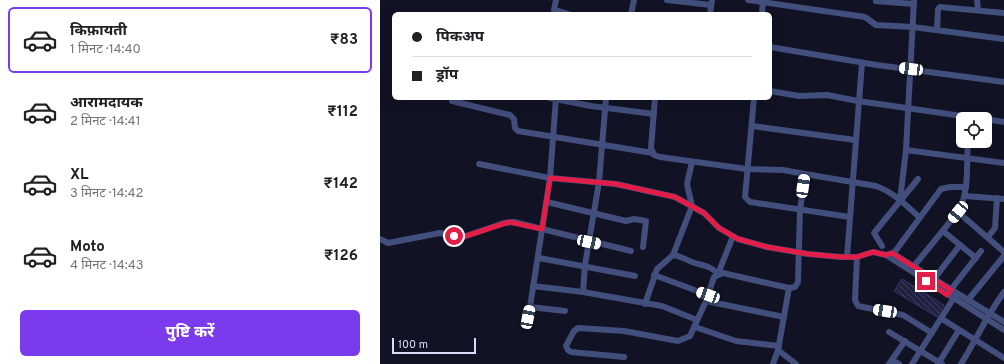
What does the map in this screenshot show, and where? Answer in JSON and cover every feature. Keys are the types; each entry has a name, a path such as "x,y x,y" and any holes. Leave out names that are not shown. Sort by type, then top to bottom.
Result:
{"street":[{"path":"553,12 556,0"},
{"path":"631,12 634,0"},
{"path":"667,0 712,3"},
{"path":"748,0 865,17 876,25 913,27 1004,38"},
{"path":"876,0 914,2 911,69 907,108 906,150 900,200"},
{"path":"977,0 978,10"},
{"path":"762,12 763,1"},
{"path":"937,30 938,9 940,7 1004,12"},
{"path":"772,47 862,63 1004,82"},
{"path":"847,257 862,63"},
{"path":"772,91 799,96 827,95 956,116"},
{"path":"524,326 530,307 547,202 553,137 554,100"},
{"path":"564,100 606,108 654,114"},
{"path":"582,292 584,265 599,182 606,100"},
{"path":"653,153 651,148 656,100"},
{"path":"754,100 744,193 747,200 800,210 850,217"},
{"path":"452,101 510,115 514,119 516,130 602,146 653,153 660,157 692,162 747,169 783,170 876,186 885,189 919,217"},
{"path":"992,120 1004,122"},
{"path":"752,126 855,140"},
{"path":"914,266 958,212 965,196 968,148"},
{"path":"906,150 1004,163"},
{"path":"645,304 658,266 673,255 692,206 687,184 692,162"},
{"path":"479,164 550,178 599,182 675,197 704,213 719,228 733,236 767,247 800,253 847,257 857,257 873,252 890,255 952,294 986,319 1004,330"},
{"path":"673,255 708,266 718,274 722,273 789,288 795,287 798,282 800,210 805,174"},
{"path":"882,246 874,233 918,179"},
{"path":"890,255 941,189 950,186 966,187"},
{"path":"965,196 1004,199"},
{"path":"988,237 995,228 997,198"},
{"path":"547,202 626,221 634,219 646,221 642,247"},
{"path":"958,212 1004,252"},
{"path":"380,239 388,243 440,233 463,237 509,222 631,251"},
{"path":"943,232 976,258"},
{"path":"624,357 571,352 566,346 574,331 578,328 631,332 678,341 690,336 707,298 714,277 718,274 733,236"},
{"path":"934,279 960,245"},
{"path":"912,364 942,319 952,294 982,251"},
{"path":"968,300 1004,256"},
{"path":"857,257 855,300 858,306 903,315 932,334"},
{"path":"539,258 584,265 634,276"},
{"path":"906,264 914,266 934,279 952,294 968,300 1004,322"},
{"path":"654,275 707,298 784,317"},
{"path":"533,286 582,292 662,306 697,320"},
{"path":"774,364 779,348 789,288"},
{"path":"961,364 976,340 989,313 1004,292"},
{"path":"530,307 565,311"},
{"path":"942,319 1004,358"},
{"path":"695,326 736,341 779,348 796,364"},
{"path":"889,332 921,350 940,363 959,330"},
{"path":"899,364 890,362 905,342"}],"building":[{"path":"902,279 944,305 937,317 894,291"}],"route":[{"path":"454,236 459,238 463,237 509,222 542,229 550,178 599,182 616,184 675,197 704,213 719,228 738,239 767,247 808,254 841,257 857,257 873,252 886,255 892,253 951,290 947,295 926,281"}]}
